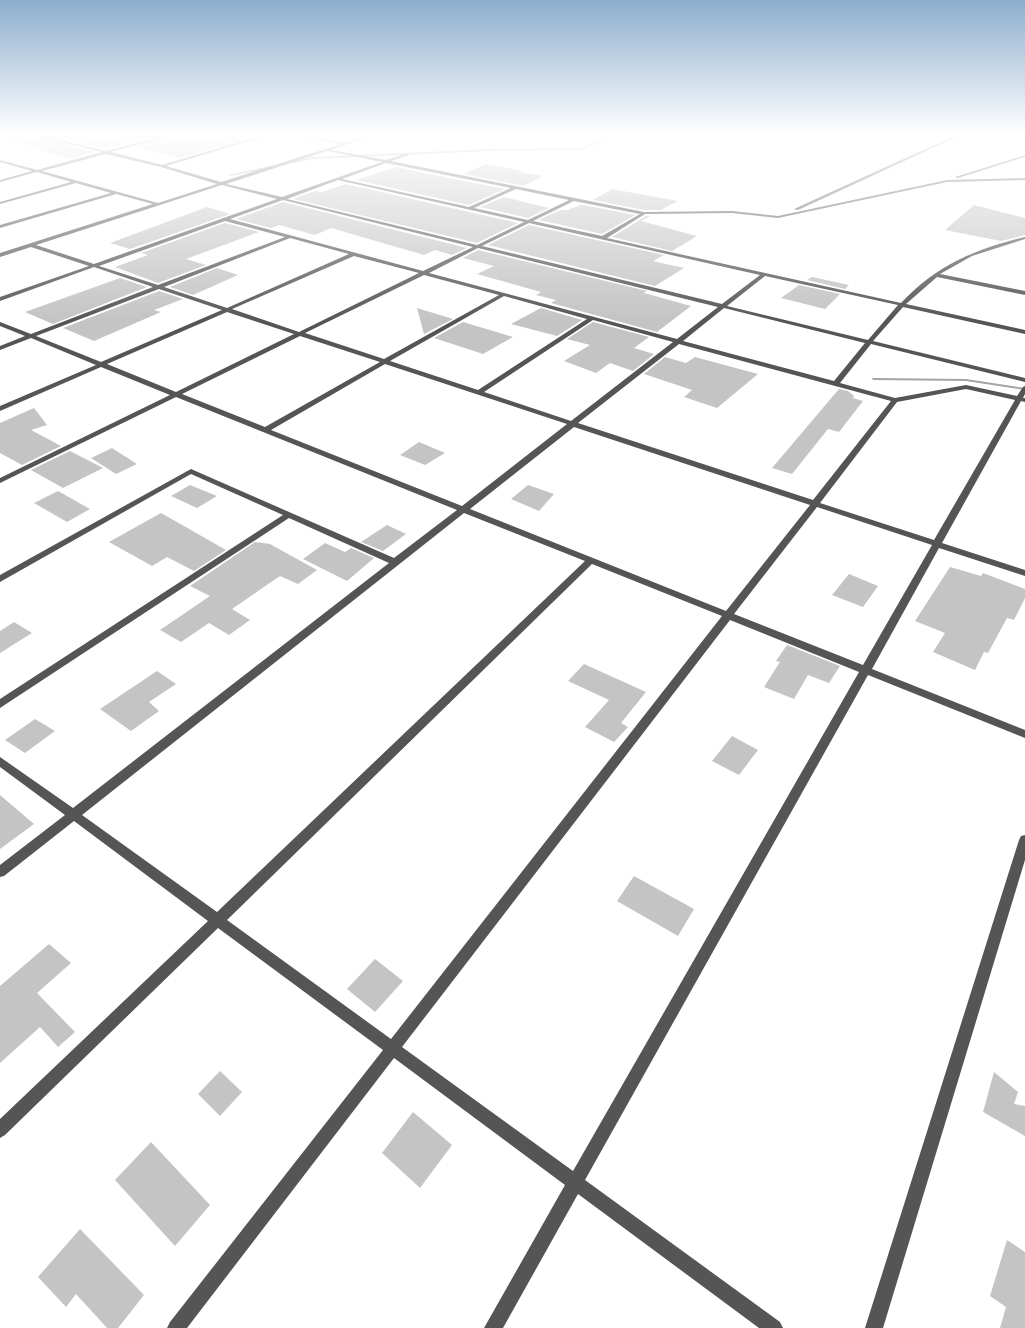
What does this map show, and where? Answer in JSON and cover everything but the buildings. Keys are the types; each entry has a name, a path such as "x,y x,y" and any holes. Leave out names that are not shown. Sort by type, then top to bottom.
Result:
{"street":[{"path":"0,203 25,196"},
{"path":"0,227 102,196"},
{"path":"130,196 159,204"},
{"path":"0,256 184,196"},
{"path":"274,196 1025,380"},
{"path":"0,299 289,196"},
{"path":"415,196 1025,332"},
{"path":"470,208 496,196"},
{"path":"559,196 644,213 732,212 778,217 877,196"},
{"path":"778,217 824,196"},
{"path":"0,481 574,199"},
{"path":"603,238 644,213"},
{"path":"224,219 895,400 966,387 1023,395 493,1328"},
{"path":"0,348 289,236"},
{"path":"836,384 902,304 936,275 963,258 1025,238"},
{"path":"31,246 1025,573"},
{"path":"0,409 354,254"},
{"path":"0,872 764,274"},
{"path":"936,275 1025,293"},
{"path":"265,430 504,294"},
{"path":"479,393 592,318"},
{"path":"0,324 1025,734"},
{"path":"176,1328 895,400"},
{"path":"0,579 191,471 396,562"},
{"path":"0,704 288,515"},
{"path":"0,1130 591,560"},
{"path":"0,761 774,1328"},
{"path":"874,1328 1025,840"}],"waterway":[{"path":"874,379 966,380 1025,389"}]}
